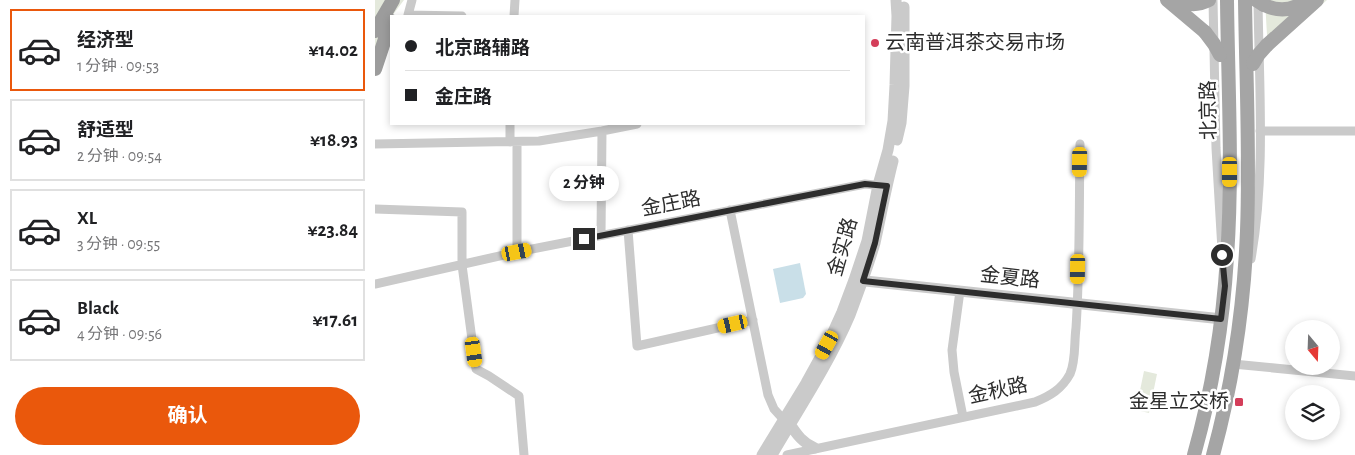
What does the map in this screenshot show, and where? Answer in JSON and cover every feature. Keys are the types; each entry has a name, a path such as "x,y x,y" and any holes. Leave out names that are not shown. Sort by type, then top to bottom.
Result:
{"highway":[{"path":"375,31 393,0"},
{"path":"393,15 400,0"},
{"path":"375,69 390,24"}],"main road":[{"path":"1167,0 1205,32 1214,44 1220,55 1227,78 1229,108"},
{"path":"1179,0 1194,4 1210,0"},
{"name":"北京路","path":"1194,455 1209,392 1225,286 1230,202 1227,0"},
{"name":"北京路","path":"1213,455 1233,364 1243,288 1248,202 1245,0"},
{"path":"1259,2 1279,10 1289,10 1306,0"},
{"path":"1247,108 1248,83 1253,64 1259,54 1267,44 1317,0"}],"street":[{"path":"408,15 412,0"},
{"path":"514,15 515,0"},
{"name":"金实路","path":"882,186 893,121 896,0"},
{"name":"金实路","path":"772,455 859,280 867,241 902,118 904,86 903,0"},
{"path":"1210,0 1225,286"},
{"path":"1243,288 1251,263 1260,172 1259,2"},
{"path":"511,125 517,252"},
{"path":"375,144 539,141 632,125"},
{"path":"601,235 602,131"},
{"path":"1260,131 1355,131"},
{"name":"金秋路","path":"787,455 1035,402 1050,396 1063,385 1071,372 1077,304 1080,144"},
{"name":"金庄路","path":"375,284 517,252 730,210 865,184 882,186"},
{"path":"375,209 462,212 461,265 476,369 519,396 524,455"},
{"path":"730,210 768,395 774,409 806,444 815,448"},
{"path":"628,230 637,346 753,320"},
{"name":"金夏路","path":"859,280 1221,319"},
{"path":"961,292 952,350 954,372 963,417"},
{"path":"1233,364 1355,376"},
{"name":"金实路","path":"762,455 787,422"}],"shaded area":[{"path":"375,0 404,0 393,15 390,15 390,21 375,61"},
{"path":"1265,0 1327,0 1268,53"},
{"path":"1144,371 1157,374 1149,413 1136,410"}],"water":[{"path":"800,263 806,294 803,298 780,303 773,269"}],"place":[{"name":"云南普洱茶交易市场","path":"875,43"},
{"name":"金星立交桥","path":"1239,402"}],"route":[{"path":"584,239 865,184 887,186 875,243 863,281 1221,319 1225,286 1222,255"}]}
